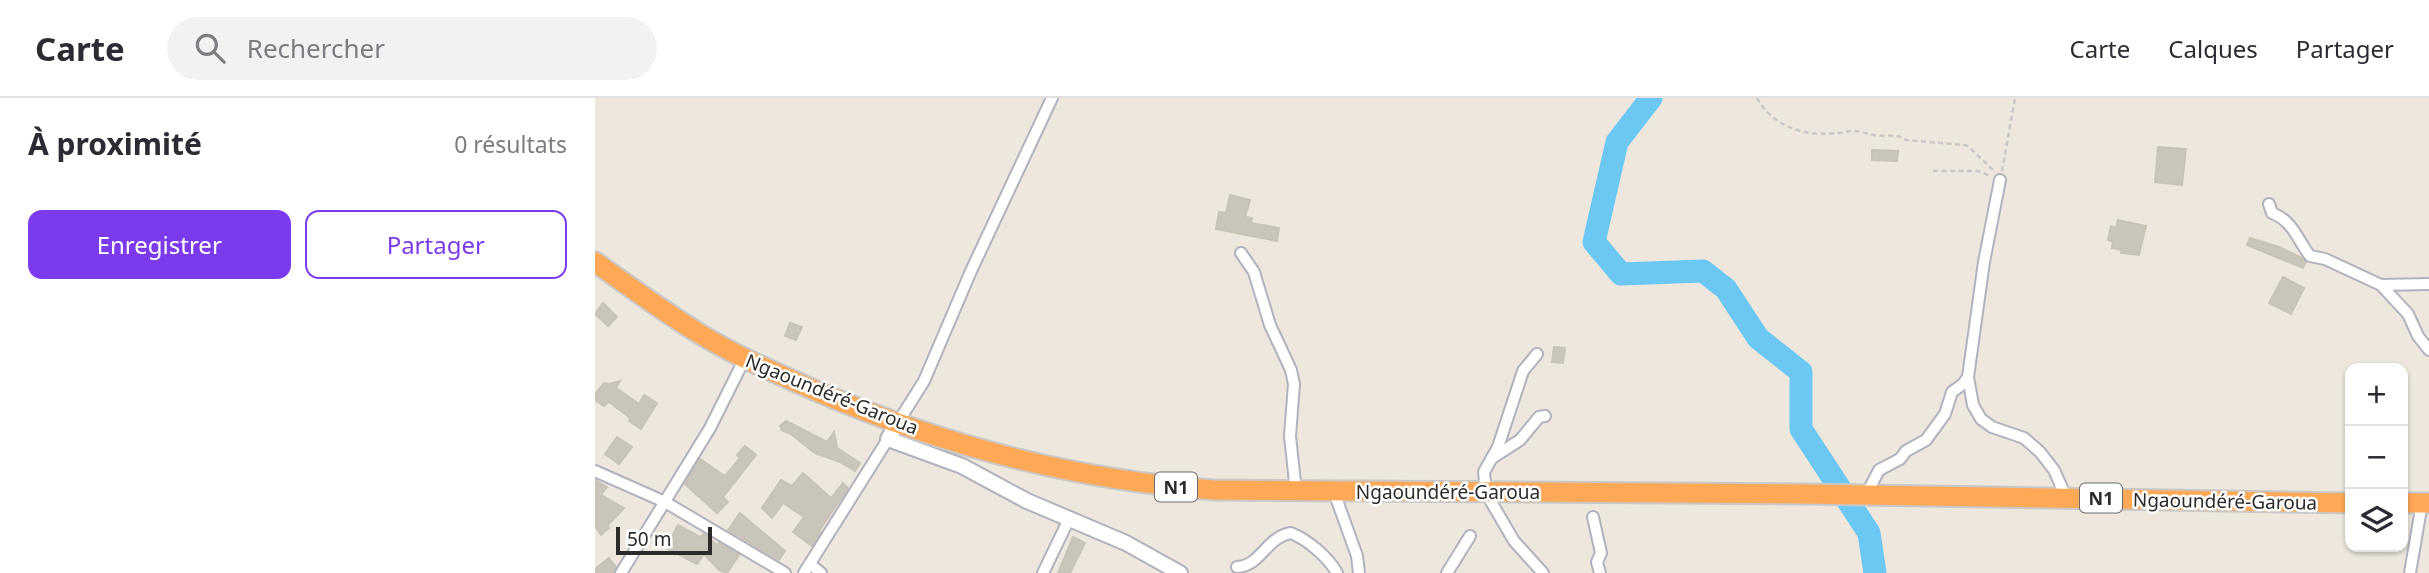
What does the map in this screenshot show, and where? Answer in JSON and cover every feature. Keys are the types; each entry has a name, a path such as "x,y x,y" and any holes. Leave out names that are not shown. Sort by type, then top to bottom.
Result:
{"highway":[{"name":"Ngaoundéré-Garoua","path":"595,262 701,335 892,431 1096,476 1180,488 1296,492 1807,494 2345,503"}],"street":[{"path":"821,573 807,568 924,381 971,271 1052,98"},
{"path":"2000,180 1984,262 1968,377 1973,405 1980,419 1992,427 2024,438 2040,452 2054,471 2066,497"},
{"path":"2269,204 2272,213 2284,217 2293,228 2310,256 2325,259 2381,285 2408,314 2418,336 2429,350"},
{"path":"1241,253 1254,272 1270,325 1291,370 1294,384 1290,436 1296,492"},
{"path":"2381,285 2429,284"},
{"path":"1537,354 1523,371 1492,458 1484,472 1486,493 1514,541 1543,573"},
{"path":"621,573 710,428 745,358"},
{"path":"1859,495 1879,470 1926,440 1945,414 1952,393 1968,377"},
{"path":"1492,458 1520,440 1539,417 1545,416"},
{"path":"892,431 1027,501 1126,543 1180,573"},
{"path":"595,471 665,502 785,573"},
{"path":"1334,492 1357,556 1359,573"},
{"path":"2410,573 2418,503"},
{"path":"1044,573 1070,517"},
{"path":"1593,517 1601,552 1597,562 1600,573"},
{"path":"1237,567 1244,567 1261,555 1269,543 1281,534 1291,533 1314,548 1332,564 1337,573"},
{"path":"1447,573 1470,536"}],"path":[{"path":"1757,98 1765,111 1780,124 1796,130 1835,134 1863,132 1901,136 1906,140 1968,146 2001,177 2015,98"},
{"path":"1933,171 1979,171 2000,180"}],"building":[{"path":"2158,147 2186,149 2182,185 2155,182"},
{"path":"1872,150 1898,151 1897,161 1872,160"},
{"path":"1230,195 1250,200 1245,217 1252,218 1251,223 1279,228 1277,241 1216,229 1219,212 1226,213"},
{"path":"2118,220 2146,226 2139,255 2121,253 2122,250 2112,248 2113,242 2108,240 2111,226 2116,228"},
{"path":"2250,238 2279,247 2306,262 2303,268 2247,245"},
{"path":"2283,277 2304,288 2291,314 2269,303"},
{"path":"603,303 617,317 608,326 595,314"},
{"path":"790,323 802,327 796,340 785,336"},
{"path":"1554,347 1565,348 1563,363 1552,362"},
{"path":"620,381 616,388 639,404 644,395 657,403 641,429 609,402 604,406 595,400 595,394 604,383"},
{"path":"786,421 827,442 834,432 837,448 860,463 855,471 815,453 791,434 781,430 780,426"},
{"path":"617,437 632,447 619,464 605,454"},
{"path":"745,446 756,455 723,497 728,502 717,513 685,484 700,459 725,476 740,458 737,455"},
{"path":"803,473 831,498 843,483 848,488 812,546 793,532 804,517 783,503 772,518 762,508 781,480 792,486"},
{"path":"595,480 607,487 601,495 624,508 601,535 595,526"},
{"path":"740,513 785,551 779,560 728,530"},
{"path":"678,525 700,537 704,534 717,545 719,543 739,555 727,573 719,570 704,554 697,564 666,548"},
{"path":"1073,537 1085,543 1070,573 1058,573"},
{"path":"609,558 616,567 613,573 595,573 595,569"}],"waterway":[{"path":"1651,98 1617,142 1594,242 1621,274 1703,271 1726,289 1758,338 1801,372 1801,429 1869,533 1875,573"}]}
